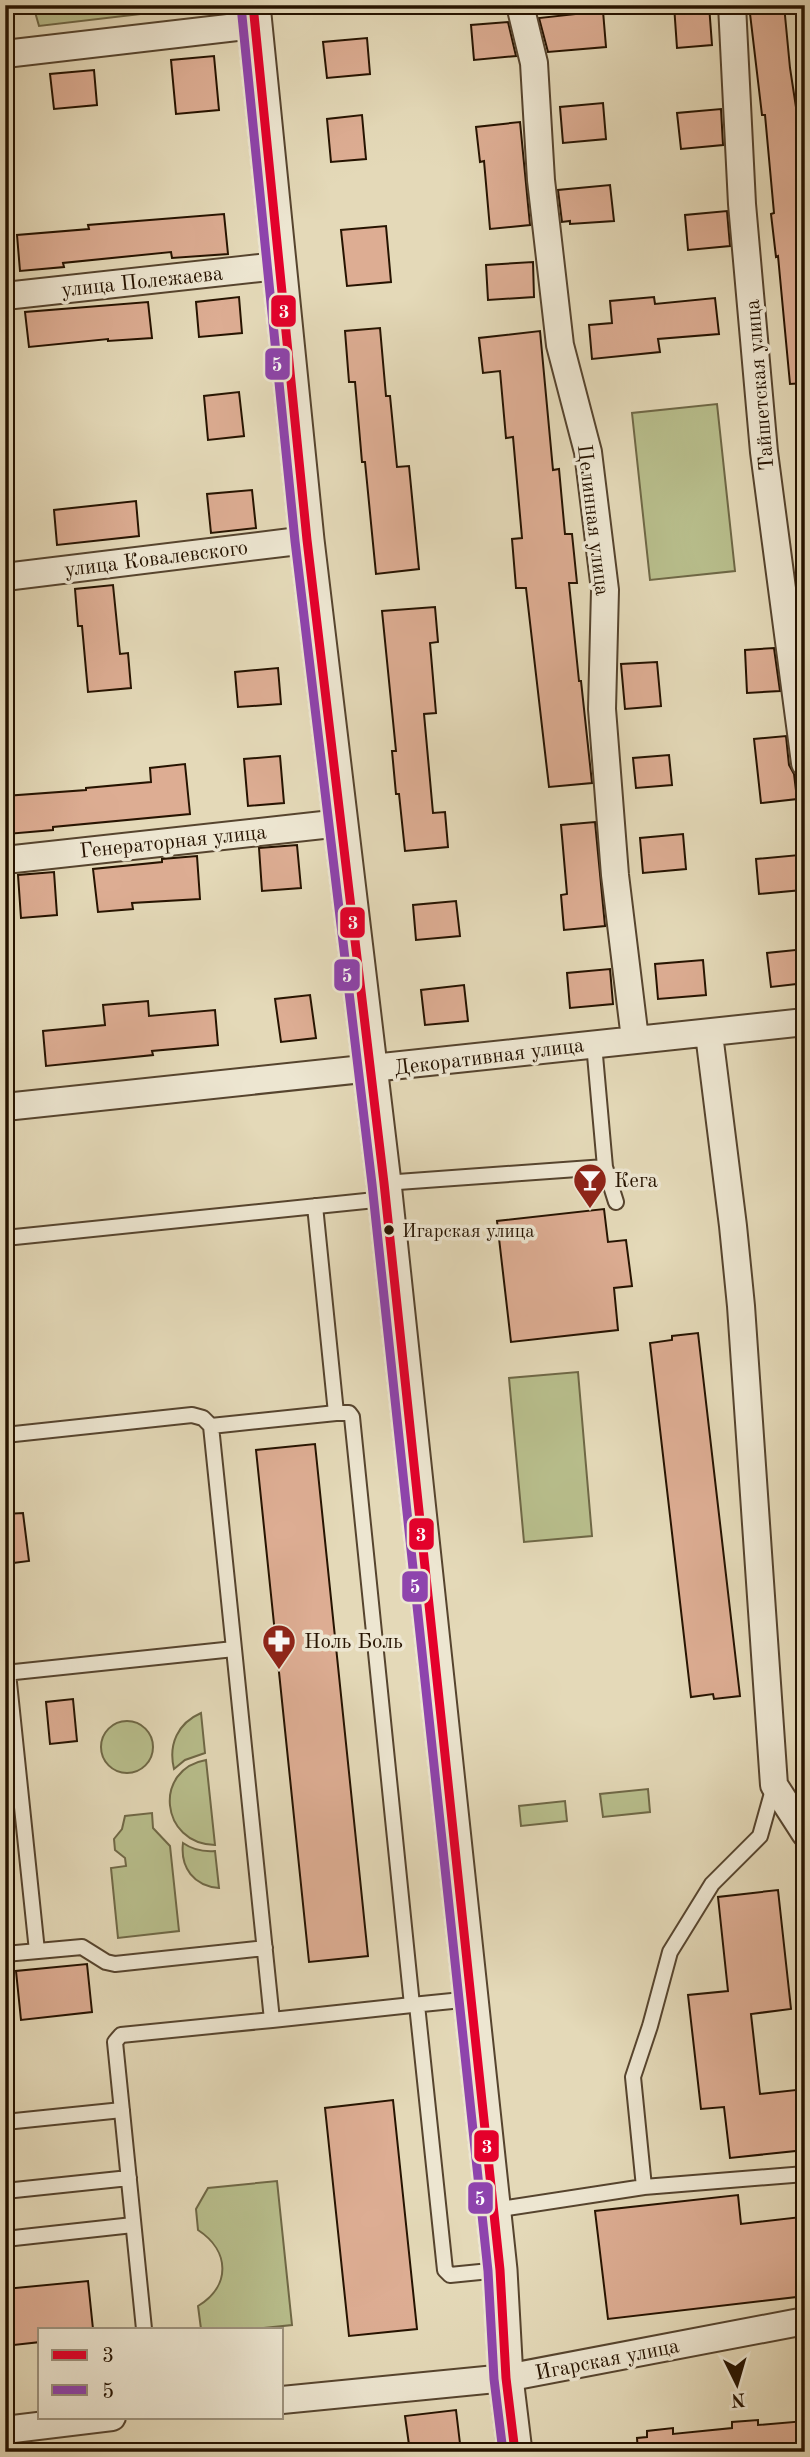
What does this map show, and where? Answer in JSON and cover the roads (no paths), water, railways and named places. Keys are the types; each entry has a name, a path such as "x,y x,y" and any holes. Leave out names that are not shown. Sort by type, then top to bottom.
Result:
{"street":[{"name":"Целинная улица","path":"520,5 534,63 541,180 560,345 588,452 605,590 603,709 615,875 635,1039"},
{"name":"Тайшетская улица","path":"732,5 742,204 764,452 805,763"},
{"path":"5,54 254,15 307,540 385,1191 472,1999 500,2270 506,2378 515,2452"},
{"name":"улица Полежаева","path":"5,296 278,266"},
{"name":"улица Ковалевского","path":"5,577 307,540"},
{"name":"Генераторная улица","path":"5,860 341,823"},
{"name":"Декоративная улица","path":"5,1107 805,1023"},
{"path":"709,1034 741,1307 774,1785 805,1833"},
{"name":"Игарская улица","path":"284,2400 506,2378 805,2321"},
{"path":"5,2430 104,2418"}],"lane":[{"path":"594,1044 605,1167 616,1202"},
{"path":"5,1238 315,1206 385,1191 605,1167"},
{"path":"315,1206 336,1413"},
{"path":"211,1426 336,1413 349,1413 352,1418 444,2270 450,2275 500,2270"},
{"path":"5,1435 192,1415 203,1418 211,1426 272,2020"},
{"path":"37,1951 7,1673 234,1649"},
{"path":"643,2187 633,2077 670,1952 712,1884 760,1836 774,1785"},
{"path":"5,1954 82,1947 106,1962 116,1964 265,1948"},
{"path":"144,2328 114,2042 117,2038 472,1999"},
{"path":"5,2122 122,2110"},
{"path":"494,2210 643,2187 805,2174"},
{"path":"5,2191 129,2179"},
{"path":"5,2239 134,2225"}],"place":[{"name":"Кега","path":"590,1210"},
{"name":"Игарская улица","path":"389,1230"},
{"name":"Ноль Боль","path":"279,1671"}]}
